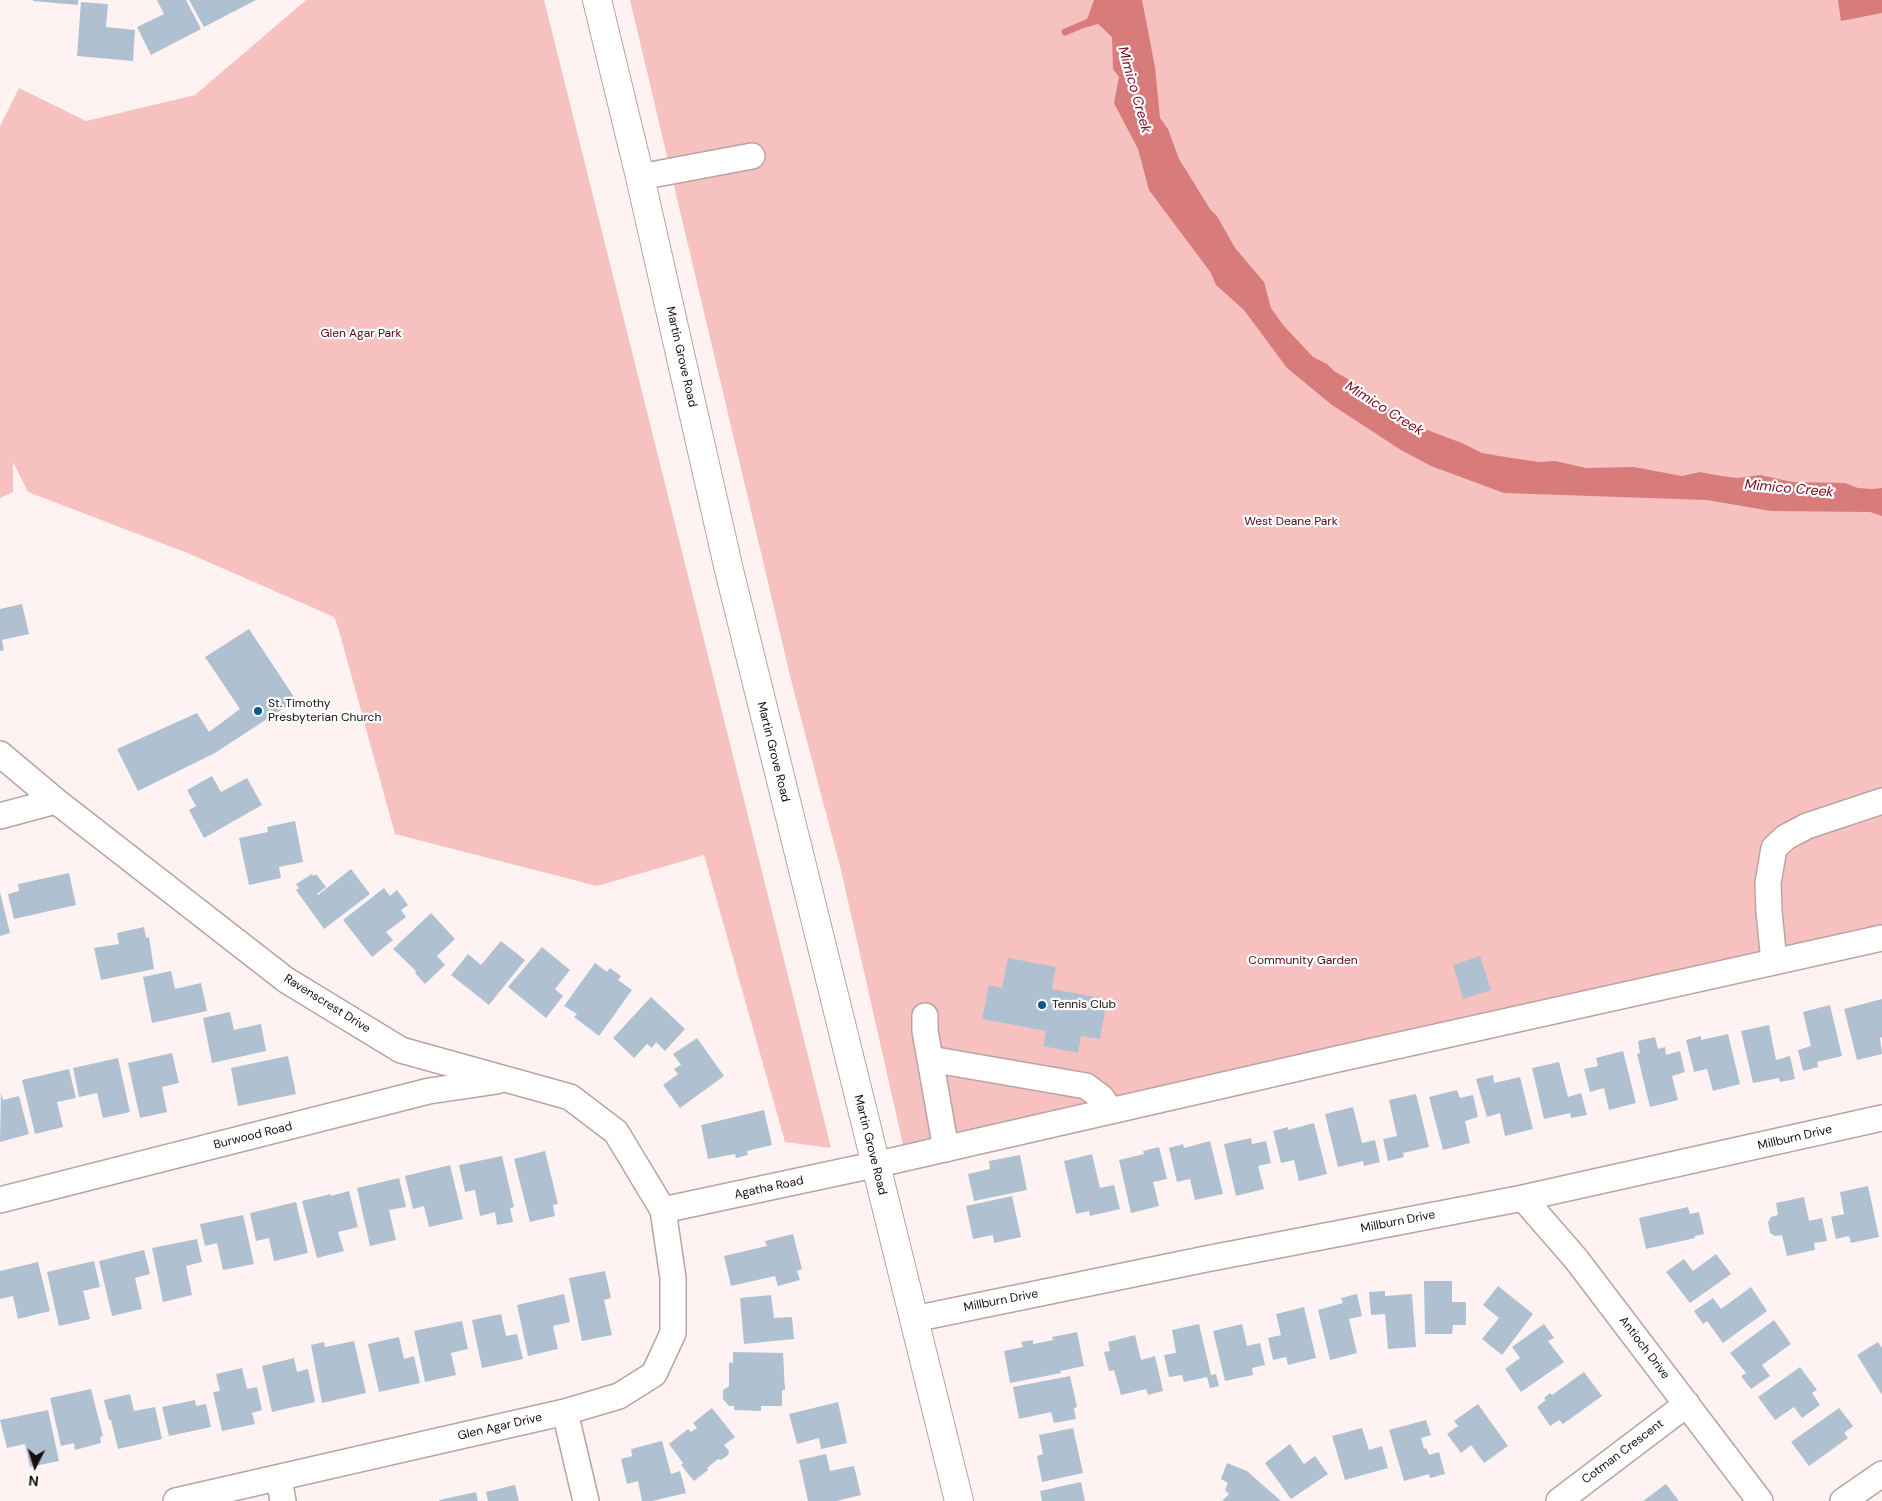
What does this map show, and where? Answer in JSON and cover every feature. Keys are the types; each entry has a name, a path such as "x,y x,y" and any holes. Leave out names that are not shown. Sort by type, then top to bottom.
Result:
{"main road":[{"name":"Martin Grove Road","path":"597,0 640,176 732,579 959,1501"}],"street":[{"path":"640,176 752,156"},
{"name":"Ravenscrest Drive","path":"0,754 56,801 286,980 401,1050 570,1097 616,1132 663,1210"},
{"path":"0,816 56,801"},
{"path":"1774,962 1768,883 1774,848 1786,837 1807,826 1882,801"},
{"name":"Agatha Road","path":"663,1210 875,1165 1882,938"},
{"path":"924,1016 946,1149"},
{"path":"930,1059 1086,1086 1096,1091 1110,1111"},
{"name":"Burwood Road","path":"0,1200 429,1091 507,1079"},
{"name":"Millburn Drive","path":"914,1319 1226,1255 1523,1198 1882,1118"},
{"name":"Antioch Drive","path":"1523,1198 1576,1259 1760,1501"},
{"name":"Glen Agar Drive","path":"176,1501 281,1489 619,1396 654,1374 673,1333 673,1278 663,1210"},
{"name":"Cotman Crescent","path":"1560,1501 1687,1404"},
{"path":"565,1412 586,1501"},
{"path":"1843,1501 1882,1474"}],"green space":[{"name":"Glen Agar Park","path":"306,0 544,0 831,1148 785,1142 704,855 597,886 395,834 334,617 190,554 28,492 13,462 13,492 0,498 0,126 19,88 86,121 195,95"},
{"name":"West Deane Park","path":"630,0 1882,0 1882,932 904,1149 841,870 793,688"}],"water":[{"name":"Mimico Creek","path":"1094,0 1142,0 1155,67 1160,118 1168,129 1179,159 1210,209 1217,216 1235,248 1264,282 1271,308 1283,325 1313,357 1327,364 1334,371 1356,384 1379,403 1427,430 1462,443 1482,453 1505,457 1539,462 1555,461 1586,468 1634,467 1682,476 1700,472 1738,478 1760,475 1792,482 1845,483 1858,488 1882,488 1882,516 1870,512 1771,511 1707,500 1504,493 1431,466 1401,450 1332,405 1287,368 1244,310 1216,285 1211,273 1149,190 1138,149 1114,103 1119,77 1113,69 1112,37 1098,24 1084,28"},
{"path":"1838,0 1882,0 1882,13 1841,21"}],"building":[{"path":"78,0 78,5 33,1"},
{"path":"157,0 186,0 201,29 151,55 137,27 164,14"},
{"path":"189,0 256,0 204,27"},
{"path":"81,2 108,4 106,27 135,30 133,61 77,56"},
{"path":"22,604 29,634 2,640 4,650 0,651 0,609"},
{"name":"St. Timothy Presbyterian Church","path":"249,629 296,700 215,753 138,791 117,749 197,713 209,732 240,709 205,657"},
{"path":"212,776 221,792 247,778 262,805 204,838 189,810 196,806 187,790"},
{"path":"295,821 303,862 279,867 281,878 249,885 239,838 268,832 267,827"},
{"path":"351,869 370,894 324,929 296,890 299,888 296,884 312,874 314,876 316,874 326,887 318,895"},
{"path":"69,873 76,905 14,919 8,894 19,891 18,884"},
{"path":"384,888 390,896 397,890 408,905 401,910 406,917 386,932 393,940 372,957 343,920"},
{"path":"0,892 10,933 0,936"},
{"path":"431,913 455,939 437,956 445,965 425,984 415,973 416,971 393,949"},
{"path":"144,927 146,938 149,937 154,969 101,980 94,948 119,944 117,933"},
{"path":"501,941 525,960 489,1005 451,975 468,954 481,965"},
{"path":"542,947 570,970 555,989 563,996 546,1018 508,987"},
{"path":"1480,956 1491,990 1463,999 1453,965"},
{"path":"1008,958 1056,967 1052,989 1107,999 1100,1039 1081,1036 1078,1053 1043,1046 1046,1031 982,1019 989,985 1002,988"},
{"path":"595,963 607,972 610,968 621,976 618,980 632,990 599,1036 574,1017 577,1014 564,1006"},
{"path":"171,971 175,989 201,983 207,1011 152,1023 143,977"},
{"path":"651,997 685,1029 665,1051 656,1042 652,1048 647,1044 634,1058 613,1038"},
{"path":"1882,999 1882,1037 1880,1038 1882,1054 1857,1060 1844,1009"},
{"path":"1830,1005 1842,1056 1817,1062 1818,1067 1803,1071 1798,1050 1811,1046 1803,1012"},
{"path":"230,1012 234,1030 261,1024 266,1051 212,1063 203,1018"},
{"path":"1769,1025 1776,1060 1790,1056 1795,1079 1780,1082 1779,1078 1753,1083 1741,1031"},
{"path":"1728,1034 1740,1084 1713,1091 1707,1069 1694,1072 1686,1040 1701,1036 1701,1040"},
{"path":"1655,1037 1658,1049 1665,1047 1666,1055 1680,1051 1685,1072 1672,1076 1678,1100 1650,1107 1637,1054 1640,1053 1638,1041"},
{"path":"697,1038 724,1076 680,1108 663,1085 678,1074 674,1069 681,1065 673,1054"},
{"path":"1623,1051 1636,1103 1609,1110 1604,1088 1590,1092 1584,1069 1598,1066 1596,1058"},
{"path":"172,1053 179,1083 162,1087 167,1112 140,1118 128,1063"},
{"path":"288,1056 296,1094 238,1106 231,1068"},
{"path":"118,1058 130,1112 103,1118 97,1093 79,1097 73,1068"},
{"path":"1559,1062 1568,1097 1581,1093 1587,1115 1571,1118 1570,1113 1544,1119 1532,1068"},
{"path":"69,1069 76,1098 57,1102 63,1127 35,1134 22,1080"},
{"path":"1493,1075 1494,1083 1520,1077 1533,1129 1505,1136 1500,1113 1487,1117 1476,1079"},
{"path":"1457,1090 1460,1098 1473,1095 1478,1117 1465,1121 1470,1143 1443,1150 1429,1097"},
{"path":"1,1092 3,1100 19,1096 29,1134 0,1142"},
{"path":"1416,1094 1429,1147 1403,1153 1404,1157 1388,1161 1383,1139 1397,1136 1389,1100"},
{"path":"1353,1107 1362,1143 1375,1140 1380,1162 1364,1166 1363,1161 1338,1167 1325,1114"},
{"path":"764,1110 772,1145 747,1151 748,1155 736,1158 735,1154 708,1159 701,1125"},
{"path":"1314,1123 1327,1174 1299,1181 1294,1160 1281,1163 1273,1131 1288,1127 1288,1130"},
{"path":"1251,1138 1252,1144 1266,1141 1271,1163 1258,1166 1264,1189 1236,1196 1224,1144"},
{"path":"1210,1141 1223,1194 1195,1200 1190,1179 1177,1182 1169,1148 1183,1144 1184,1148"},
{"path":"1159,1147 1167,1179 1153,1182 1159,1206 1131,1213 1119,1160 1144,1154 1143,1151"},
{"path":"545,1151 558,1204 553,1205 555,1216 530,1222 514,1159"},
{"path":"1092,1154 1100,1188 1114,1185 1120,1209 1090,1216 1089,1211 1076,1214 1064,1161"},
{"path":"1020,1155 1027,1190 974,1201 968,1174 990,1169 989,1161"},
{"path":"502,1156 514,1207 510,1208 513,1222 497,1225 495,1212 480,1216 475,1190 465,1192 459,1165"},
{"path":"450,1165 463,1219 429,1227 424,1206 413,1209 405,1176"},
{"path":"399,1178 406,1207 389,1210 396,1240 370,1246 357,1188"},
{"path":"1868,1186 1879,1237 1851,1243 1849,1236 1836,1239 1831,1217 1844,1214 1840,1192"},
{"path":"349,1191 358,1227 338,1232 344,1251 317,1258 302,1201"},
{"path":"1012,1196 1021,1237 994,1243 993,1235 973,1239 966,1206"},
{"path":"1804,1197 1809,1221 1822,1218 1827,1241 1814,1243 1815,1250 1787,1256 1782,1235 1775,1236 1770,1233 1768,1222 1771,1217 1778,1215 1776,1203"},
{"path":"296,1202 308,1253 274,1261 269,1238 256,1241 250,1213"},
{"path":"1688,1207 1690,1214 1699,1212 1704,1234 1695,1236 1695,1238 1646,1249 1639,1218"},
{"path":"243,1215 254,1264 223,1270 217,1243 205,1246 200,1224"},
{"path":"793,1234 802,1269 797,1271 800,1280 778,1286 775,1276 731,1286 724,1256 767,1246 765,1241"},
{"path":"197,1239 202,1262 186,1266 192,1295 163,1302 152,1248"},
{"path":"144,1250 150,1274 135,1278 142,1309 112,1316 99,1261"},
{"path":"1716,1254 1731,1274 1690,1303 1666,1272 1684,1259 1693,1271"},
{"path":"94,1261 100,1287 83,1291 90,1319 59,1326 47,1272"},
{"path":"38,1262 50,1311 18,1319 13,1296 0,1299 0,1271"},
{"path":"605,1271 611,1298 604,1300 612,1335 582,1341 569,1278"},
{"path":"1424,1281 1452,1281 1452,1302 1466,1302 1466,1325 1453,1325 1452,1334 1425,1334"},
{"path":"1498,1286 1533,1314 1502,1355 1482,1339 1499,1318 1483,1305"},
{"path":"1751,1287 1767,1311 1723,1343 1707,1321 1703,1324 1694,1311 1713,1298 1721,1309"},
{"path":"1385,1291 1385,1296 1412,1294 1416,1347 1388,1349 1385,1314 1371,1315 1369,1292"},
{"path":"564,1294 570,1322 553,1326 558,1349 528,1356 517,1305"},
{"path":"1357,1294 1362,1316 1349,1319 1357,1353 1330,1360 1318,1310 1343,1303 1341,1298"},
{"path":"771,1295 774,1318 792,1317 794,1339 744,1344 740,1298"},
{"path":"1304,1307 1316,1358 1288,1365 1286,1357 1273,1360 1268,1338 1281,1335 1276,1314"},
{"path":"501,1314 506,1336 517,1334 523,1359 482,1368 472,1320"},
{"path":"1774,1320 1791,1344 1762,1365 1770,1376 1751,1389 1741,1376 1746,1373 1730,1353"},
{"path":"462,1321 468,1349 451,1353 456,1375 425,1382 414,1331"},
{"path":"1199,1324 1211,1375 1216,1374 1219,1386 1210,1388 1207,1377 1184,1382 1182,1375 1169,1377 1164,1355 1176,1353 1172,1330"},
{"path":"1242,1324 1247,1346 1260,1343 1265,1365 1252,1368 1253,1375 1225,1381 1213,1331"},
{"path":"1544,1324 1554,1338 1548,1341 1564,1362 1521,1392 1505,1369 1520,1358 1512,1347"},
{"path":"1077,1332 1084,1366 1060,1371 1061,1373 1010,1383 1004,1351 1023,1347 1021,1342 1033,1340 1033,1344 1053,1340 1052,1337"},
{"path":"1135,1335 1141,1360 1155,1356 1163,1391 1148,1395 1146,1389 1121,1395 1114,1370 1109,1371 1104,1352 1110,1351 1108,1342"},
{"path":"399,1337 404,1359 414,1356 420,1383 379,1392 368,1344"},
{"path":"354,1341 366,1393 322,1403 311,1345 324,1342 325,1347"},
{"path":"1878,1342 1882,1348 1882,1395 1857,1355"},
{"path":"733,1352 783,1353 785,1390 782,1390 782,1406 761,1406 761,1411 734,1410 734,1406 729,1406 723,1399 723,1390 729,1386 729,1362 733,1363"},
{"path":"294,1358 297,1372 308,1369 315,1402 272,1412 262,1366"},
{"path":"1800,1367 1817,1390 1812,1393 1820,1405 1802,1418 1794,1407 1775,1420 1758,1397"},
{"path":"242,1368 247,1389 257,1387 262,1410 252,1413 255,1424 222,1431 213,1392 220,1391 216,1374"},
{"path":"1584,1372 1602,1396 1563,1424 1559,1420 1550,1426 1537,1407 1546,1400 1544,1398 1550,1393 1552,1395"},
{"path":"1070,1376 1077,1407 1074,1408 1076,1419 1054,1423 1051,1412 1019,1419 1013,1387"},
{"path":"91,1389 103,1436 100,1437 101,1443 75,1450 74,1443 61,1446 50,1398"},
{"path":"130,1394 134,1411 155,1407 162,1439 118,1449 104,1400"},
{"path":"195,1400 196,1406 206,1404 211,1427 169,1436 162,1407"},
{"path":"838,1402 847,1443 821,1449 819,1438 797,1444 789,1414"},
{"path":"1478,1404 1508,1446 1484,1463 1471,1445 1461,1453 1447,1434 1458,1426 1454,1421"},
{"path":"712,1408 735,1437 724,1445 729,1451 728,1455 721,1460 718,1459 694,1481 681,1465 683,1463 669,1444 688,1429 691,1432 697,1428 693,1423"},
{"path":"1839,1408 1853,1426 1844,1433 1848,1438 1809,1466 1791,1442"},
{"path":"48,1410 59,1461 30,1467 25,1444 7,1448 0,1420"},
{"path":"1426,1420 1431,1435 1421,1438 1424,1449 1426,1448 1429,1455 1439,1452 1445,1474 1430,1478 1429,1474 1404,1481 1389,1430"},
{"path":"1073,1428 1083,1473 1042,1482 1037,1456 1043,1454 1039,1435"},
{"path":"1362,1428 1369,1450 1382,1446 1388,1468 1345,1480 1332,1436"},
{"path":"662,1441 671,1474 680,1471 686,1493 652,1501 642,1501 638,1481 627,1484 621,1459 632,1456 631,1449"},
{"path":"1290,1444 1304,1464 1315,1456 1328,1474 1291,1499 1265,1463"},
{"path":"826,1454 830,1471 854,1466 861,1495 837,1501 808,1501 799,1460"},
{"path":"1227,1463 1247,1471 1281,1501 1222,1501 1229,1494 1225,1490 1228,1483 1221,1479"},
{"path":"1081,1482 1085,1501 1042,1501 1040,1491"},
{"path":"1666,1484 1679,1501 1643,1501"},
{"path":"515,1485 519,1501 488,1501 486,1492"},
{"path":"476,1492 478,1501 439,1501 439,1500"}],"waterway":[{"path":"1065,32 1089,22 1093,18"}],"place":[{"name":"St. Timothy Presbyterian Church","path":"258,711"},
{"name":"Tennis Club","path":"1042,1005"}],"park label":[{"name":"Community Garden","path":"1303,961"}]}
